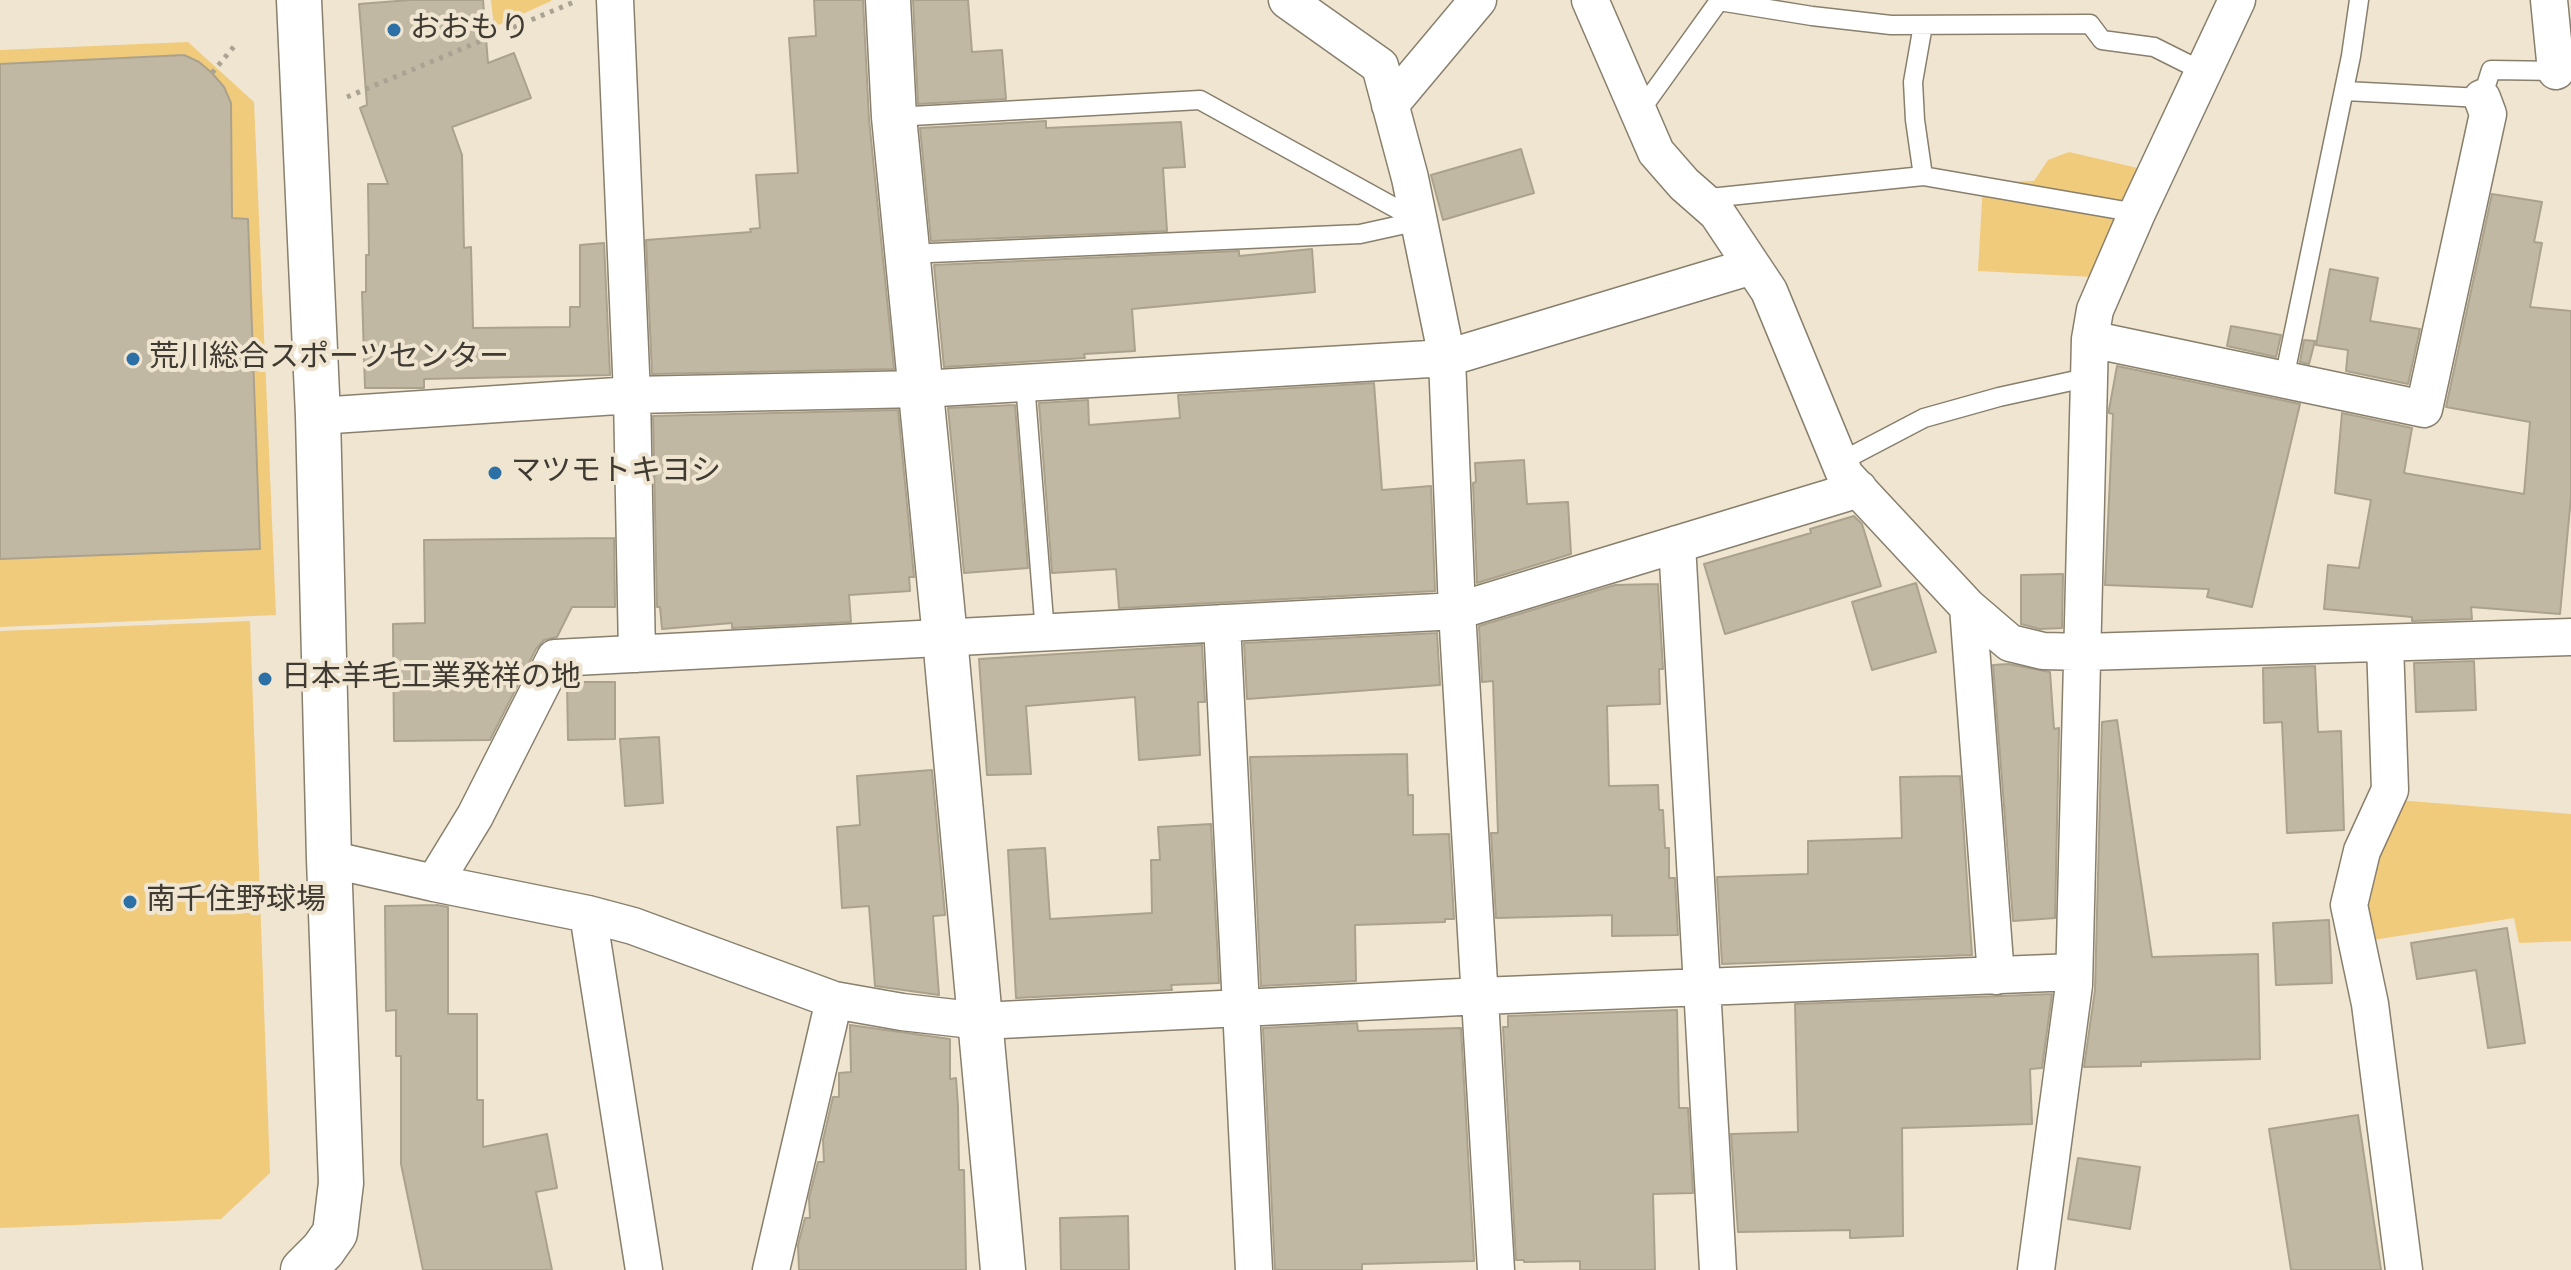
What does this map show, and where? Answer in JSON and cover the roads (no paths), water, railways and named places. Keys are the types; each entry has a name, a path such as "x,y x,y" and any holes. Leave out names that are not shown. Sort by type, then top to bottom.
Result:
{"street":[{"path":"299,0 318,416 341,1183 335,1233 308,1269"},
{"path":"615,0 632,395 637,654"},
{"path":"888,0 894,117 1003,1270"},
{"path":"1287,0 1380,66 1419,221 1447,358 1457,611 1496,1270"},
{"path":"1390,105 1478,0"},
{"path":"1590,0 1656,152 1684,184 1717,213 1769,291 1849,476 1968,607 2010,643 2043,651 2085,652 2571,637"},
{"path":"2036,1270 2074,972 2085,652 2090,339 2095,310 2137,213 2237,0"},
{"path":"2549,0 2563,71"},
{"path":"2090,339 2424,409 2488,114 2482,98"},
{"path":"318,416 632,395 921,389 1447,358 1752,266"},
{"path":"434,883 475,816 555,658 1457,611 1677,544 1849,476"},
{"path":"1677,544 1718,1270"},
{"path":"1968,607 1996,976"},
{"path":"1222,623 1254,1270"},
{"path":"2385,643 2390,790 2362,851 2349,905 2370,1004 2404,1270"},
{"path":"329,859 633,926 834,1000 981,1021 1481,996 2074,972"},
{"path":"588,914 644,1270"},
{"path":"771,1270 834,1000"}],"lane":[{"path":"2284,379 2345,91 2359,0"},
{"path":"1640,111 1719,1 1891,25 2090,24 2102,40 2154,47 2204,72"},
{"path":"1923,25 1913,82 1923,176"},
{"path":"2345,91 2482,98 2491,70 2563,71"},
{"path":"894,117 1200,100 1419,221"},
{"path":"1700,199 1923,176 2137,213"},
{"path":"908,254 1360,234 1419,221"},
{"path":"1849,476 1924,418 1999,397 2090,377"},
{"path":"1025,383 1045,633"}],"place":[{"name":"おおもり","path":"394,30"},
{"name":"荒川総合スポーツセンター","path":"133,359"},
{"name":"マツモトキヨシ","path":"495,473"},
{"name":"日本羊毛工業発祥の地","path":"265,679"},
{"name":"南千住野球場","path":"130,902"}]}
